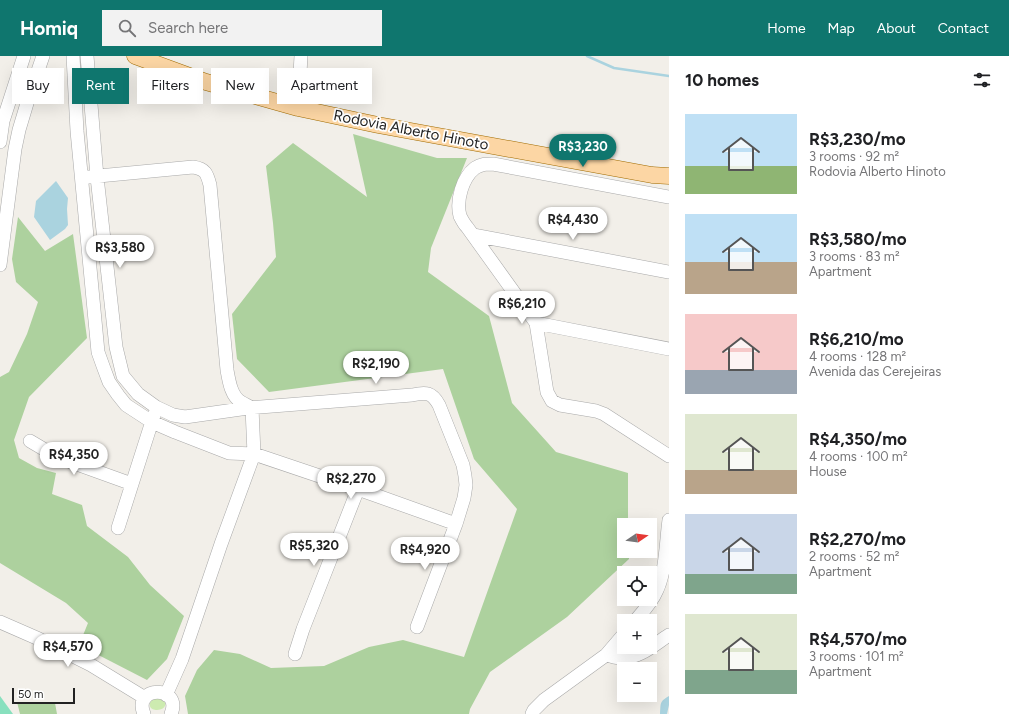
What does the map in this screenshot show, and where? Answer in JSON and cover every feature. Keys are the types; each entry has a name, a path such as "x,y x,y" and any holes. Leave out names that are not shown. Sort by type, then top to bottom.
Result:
{"main road":[{"name":"Rodovia Alberto Hinoto","path":"135,56 206,82 298,108 486,146 652,175 669,176"}],"street":[{"path":"20,68 24,56"},
{"path":"39,68 43,56"},
{"path":"73,56 76,113 98,352 109,382 118,395 126,404 152,422 229,453 254,454 456,524"},
{"path":"87,56 97,177 116,347 124,376 138,394 156,407 173,415 184,417 252,408 422,393 430,394 440,405 462,465 466,486 456,524 417,628"},
{"path":"298,108 301,56"},
{"path":"0,142 3,121 12,92"},
{"path":"0,265 15,149 26,104"},
{"path":"76,113 91,110"},
{"path":"2,126 19,130"},
{"path":"78,136 94,134"},
{"path":"669,197 493,164 483,164 475,168 467,177 460,193 459,208 461,217 472,235 536,323 547,392 552,400 560,405 596,411 604,414 669,456"},
{"path":"82,178 193,167 200,168 204,171 210,186 229,383 239,401 252,408"},
{"path":"472,235 669,272"},
{"path":"536,323 669,349"},
{"path":"118,528 156,407"},
{"path":"166,695 182,659 221,544 254,454 252,408"},
{"path":"30,441 57,457 132,484"},
{"path":"295,654 303,629 358,489"},
{"path":"641,614 648,606 656,592 662,577 669,520"},
{"path":"0,622 39,639 91,665 145,698"},
{"path":"606,655 621,658 638,655 669,635"},
{"path":"532,714 544,700 606,655 617,642"},
{"path":"144,714 142,707 145,698 151,693 160,692 166,695 171,701 173,706 171,714"}],"green space":[{"path":"353,134 437,158 467,158 431,248 428,272 489,316 512,403 556,452 628,473 628,518 617,518 617,558 629,559 622,566 617,566 617,570 567,617 490,672 470,709 469,714 188,714 185,696 197,670 214,650 240,654 271,668 324,666 369,647 403,640 464,657 517,509 474,459 443,369 269,392 237,359 232,314 276,257 266,166 293,143 367,197"},
{"path":"18,217 45,251 73,234 87,338 29,397 14,440 19,458 37,468 56,473 52,494 82,505 87,526 128,557 150,585 184,616 167,659 147,680 79,645 88,623 66,603 0,563 0,377 9,372 27,334 38,302 16,282 12,259"},
{"path":"0,696 13,714 0,714"},
{"path":"154,697 164,699 164,707 156,710 150,707 150,703"},
{"path":"17,702 55,703 57,714 20,714"}],"water":[{"path":"56,181 68,198 68,225 50,240 34,217 36,201"},
{"path":"669,696 667,714 660,714 661,703"}],"waterway":[{"path":"587,56 614,68 669,76"}]}
